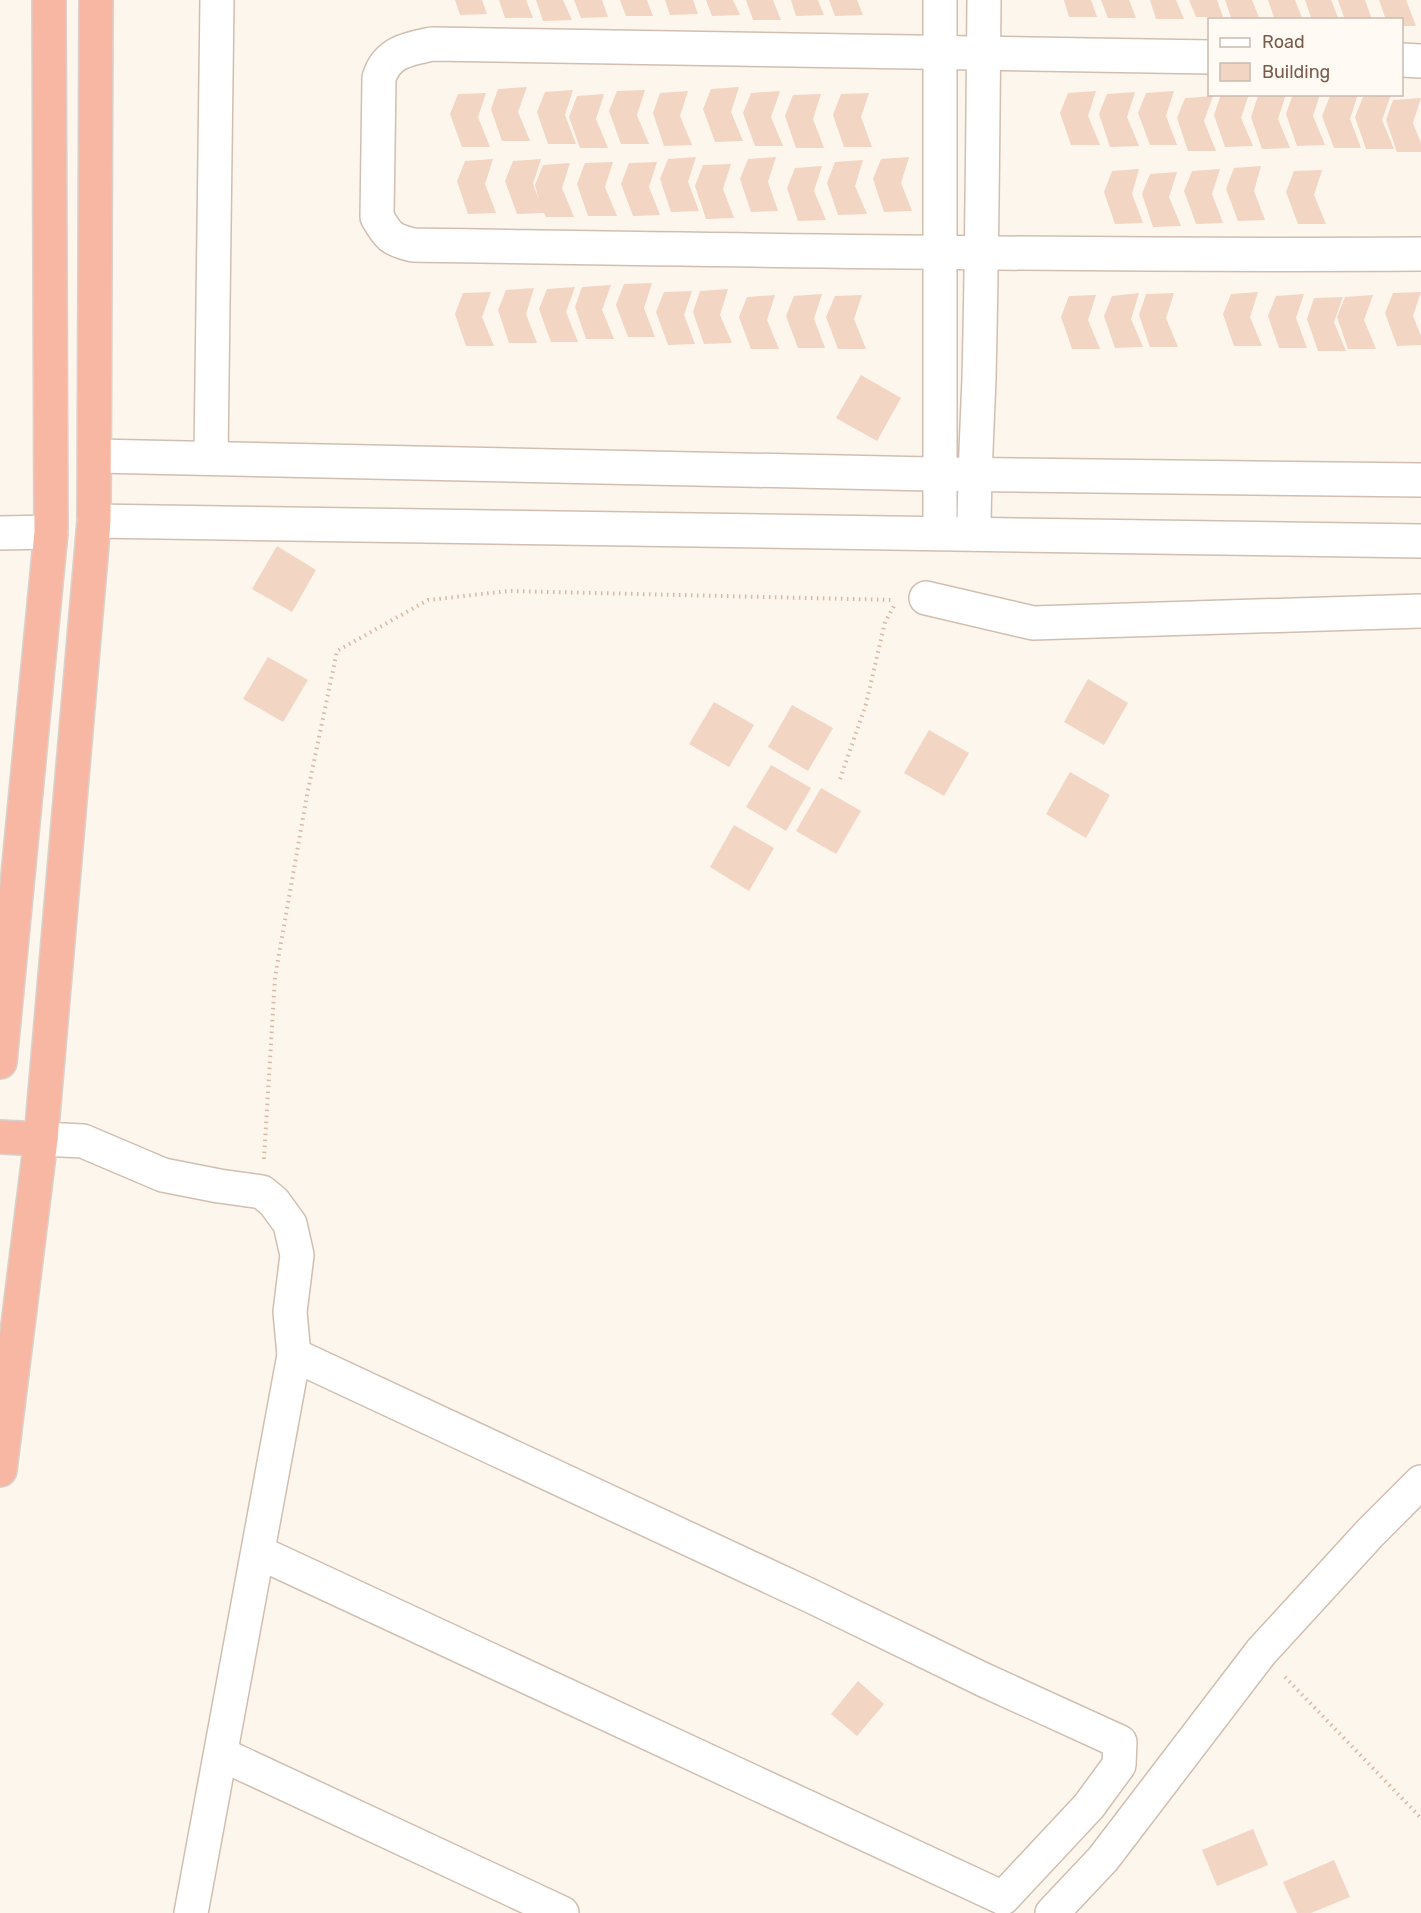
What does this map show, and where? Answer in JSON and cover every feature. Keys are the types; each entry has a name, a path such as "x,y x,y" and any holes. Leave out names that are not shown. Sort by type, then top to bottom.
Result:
{"highway":[{"path":"0,1062 51,532 49,0"},
{"path":"0,1470 41,1139 94,521 96,0"},
{"path":"0,1137 41,1139"}],"street":[{"path":"211,457 217,0"},
{"path":"940,0 940,533"},
{"path":"974,534 984,0"},
{"path":"1208,57 432,44 390,57 382,66 378,78 377,217 388,235 397,241 413,245 981,253 1421,255"},
{"path":"1403,60 1421,61"},
{"path":"95,456 974,474 1421,480"},
{"path":"94,521 1421,541"},
{"path":"0,533 51,532"},
{"path":"926,598 1033,623 1421,610"},
{"path":"41,1139 82,1141 163,1175 262,1192 274,1202 290,1224 297,1255 290,1312 294,1355 191,1913"},
{"path":"258,1552 994,1905 1089,1806 1119,1765 1120,1742 294,1355"},
{"path":"1052,1913 1103,1858 1261,1652 1370,1533 1421,1482"},
{"path":"221,1754 562,1913"}],"path":[{"path":"262,1192 275,977 307,795 338,651 428,600 509,591 897,600 885,622 866,704 840,779"},
{"path":"1261,1652 1421,1818"}],"building":[{"path":"455,0 482,0 487,14 460,15"},
{"path":"499,0 526,0 533,18 505,18"},
{"path":"536,0 563,0 572,20 543,21"},
{"path":"574,0 602,0 608,17 581,18"},
{"path":"620,0 647,0 653,16 626,16"},
{"path":"665,0 693,0 698,14 670,15"},
{"path":"706,0 733,0 740,15 712,16"},
{"path":"746,0 773,0 781,20 753,20"},
{"path":"791,0 818,0 824,15 796,16"},
{"path":"829,0 857,0 863,15 835,16"},
{"path":"1064,0 1091,0 1097,17 1069,17"},
{"path":"1101,0 1129,0 1136,18 1108,18"},
{"path":"1150,0 1176,0 1184,19 1156,19"},
{"path":"1189,0 1217,0 1223,17 1196,17"},
{"path":"1225,0 1252,0 1259,18 1231,18"},
{"path":"1268,0 1295,0 1302,18 1274,18"},
{"path":"1305,0 1331,0 1338,18 1311,18"},
{"path":"1338,0 1365,0 1371,18 1344,18"},
{"path":"1379,0 1406,0 1416,26 1403,26 1403,18 1385,18"},
{"path":"527,87 518,112 530,141 502,141 491,109 498,89"},
{"path":"739,87 731,112 743,141 715,142 703,109 711,89"},
{"path":"573,90 565,115 576,144 548,144 537,112 545,92"},
{"path":"645,90 637,115 649,144 621,144 609,111 617,91"},
{"path":"688,91 680,116 692,145 664,146 653,113 660,93"},
{"path":"780,91 771,117 783,146 755,146 743,113 751,93"},
{"path":"1096,91 1088,116 1100,145 1071,145 1060,113 1068,93"},
{"path":"1174,91 1166,116 1177,145 1150,145 1138,113 1146,93"},
{"path":"1135,92 1127,117 1139,146 1110,147 1099,114 1107,94"},
{"path":"486,93 478,117 490,147 462,147 450,114 458,94"},
{"path":"869,93 861,117 872,147 844,147 833,115 841,94"},
{"path":"604,94 596,119 608,148 580,148 569,117 577,96"},
{"path":"821,94 813,119 824,148 796,148 785,116 793,95"},
{"path":"1213,96 1204,121 1216,151 1188,151 1177,118 1185,98"},
{"path":"1220,96 1248,96 1241,118 1253,146 1225,147 1214,115"},
{"path":"1258,96 1285,96 1278,119 1290,148 1262,149 1251,117"},
{"path":"1292,96 1319,96 1313,116 1325,145 1297,146 1286,114"},
{"path":"1330,96 1357,96 1350,119 1361,148 1334,148 1322,116"},
{"path":"1391,96 1382,120 1394,149 1366,149 1355,117 1363,97"},
{"path":"1421,98 1413,123 1421,143 1421,152 1397,152 1386,120 1393,100"},
{"path":"696,157 688,182 699,211 671,212 660,179 668,159"},
{"path":"776,157 768,182 778,211 751,212 740,179 748,159"},
{"path":"909,157 901,183 912,211 884,212 873,179 881,159"},
{"path":"493,159 485,184 496,213 468,214 457,181 465,161"},
{"path":"541,159 533,184 539,200 535,185 543,165 570,163 562,188 574,217 546,217 544,213 517,214 505,181 513,161"},
{"path":"863,160 855,186 867,214 838,215 827,183 835,162"},
{"path":"613,162 605,187 617,216 588,216 577,184 585,163"},
{"path":"657,162 649,187 660,215 633,216 621,184 629,163"},
{"path":"731,164 723,189 734,218 706,219 695,186 703,165"},
{"path":"822,166 814,191 826,220 798,221 787,188 795,168"},
{"path":"1261,166 1254,191 1265,220 1238,221 1226,189 1234,168"},
{"path":"1139,169 1132,194 1143,223 1115,224 1104,192 1112,171"},
{"path":"1220,169 1212,194 1223,223 1196,224 1184,191 1192,171"},
{"path":"1322,170 1314,195 1326,224 1298,224 1286,192 1294,171"},
{"path":"1177,172 1169,197 1181,226 1153,227 1142,194 1150,174"},
{"path":"652,283 644,308 655,337 628,337 616,305 624,284"},
{"path":"611,285 602,310 614,339 586,339 575,307 582,287"},
{"path":"575,287 566,312 578,342 551,342 539,309 547,289"},
{"path":"534,288 526,314 537,343 509,343 498,310 506,290"},
{"path":"728,289 720,315 732,343 704,344 693,312 700,291"},
{"path":"692,291 684,315 695,344 668,345 656,312 664,292"},
{"path":"491,292 482,317 494,346 466,346 455,314 463,293"},
{"path":"1258,292 1250,317 1262,346 1234,346 1223,314 1231,294"},
{"path":"1421,292 1413,316 1421,336 1421,345 1397,346 1385,313 1393,293"},
{"path":"1139,293 1131,319 1143,347 1115,348 1104,316 1112,296"},
{"path":"1174,293 1166,318 1178,347 1150,347 1139,315 1146,294"},
{"path":"822,294 814,319 825,348 798,348 786,316 794,296"},
{"path":"1304,294 1296,318 1307,348 1279,348 1268,316 1276,296"},
{"path":"775,295 767,320 779,349 751,349 739,317 747,297"},
{"path":"862,295 854,319 866,349 838,349 826,317 835,296"},
{"path":"1096,295 1088,320 1100,349 1072,349 1061,317 1069,296"},
{"path":"1373,295 1364,320 1376,349 1348,349 1337,317 1345,297"},
{"path":"1343,297 1334,322 1346,351 1318,351 1307,319 1314,298"},
{"path":"861,375 901,398 877,441 836,418"},
{"path":"277,546 316,570 292,612 252,589"},
{"path":"268,657 308,680 283,722 243,699"},
{"path":"1088,679 1128,703 1104,745 1064,722"},
{"path":"714,702 754,725 729,767 689,744"},
{"path":"792,705 833,728 808,771 768,747"},
{"path":"929,730 969,753 944,796 904,773"},
{"path":"771,765 811,788 786,831 746,807"},
{"path":"1070,772 1110,795 1086,838 1046,814"},
{"path":"821,788 861,811 836,854 796,831"},
{"path":"734,825 774,848 749,891 710,867"},
{"path":"858,1681 884,1704 857,1736 831,1714"},
{"path":"1253,1829 1268,1865 1217,1886 1202,1850"},
{"path":"1334,1860 1350,1897 1311,1913 1297,1913 1283,1882"}]}
